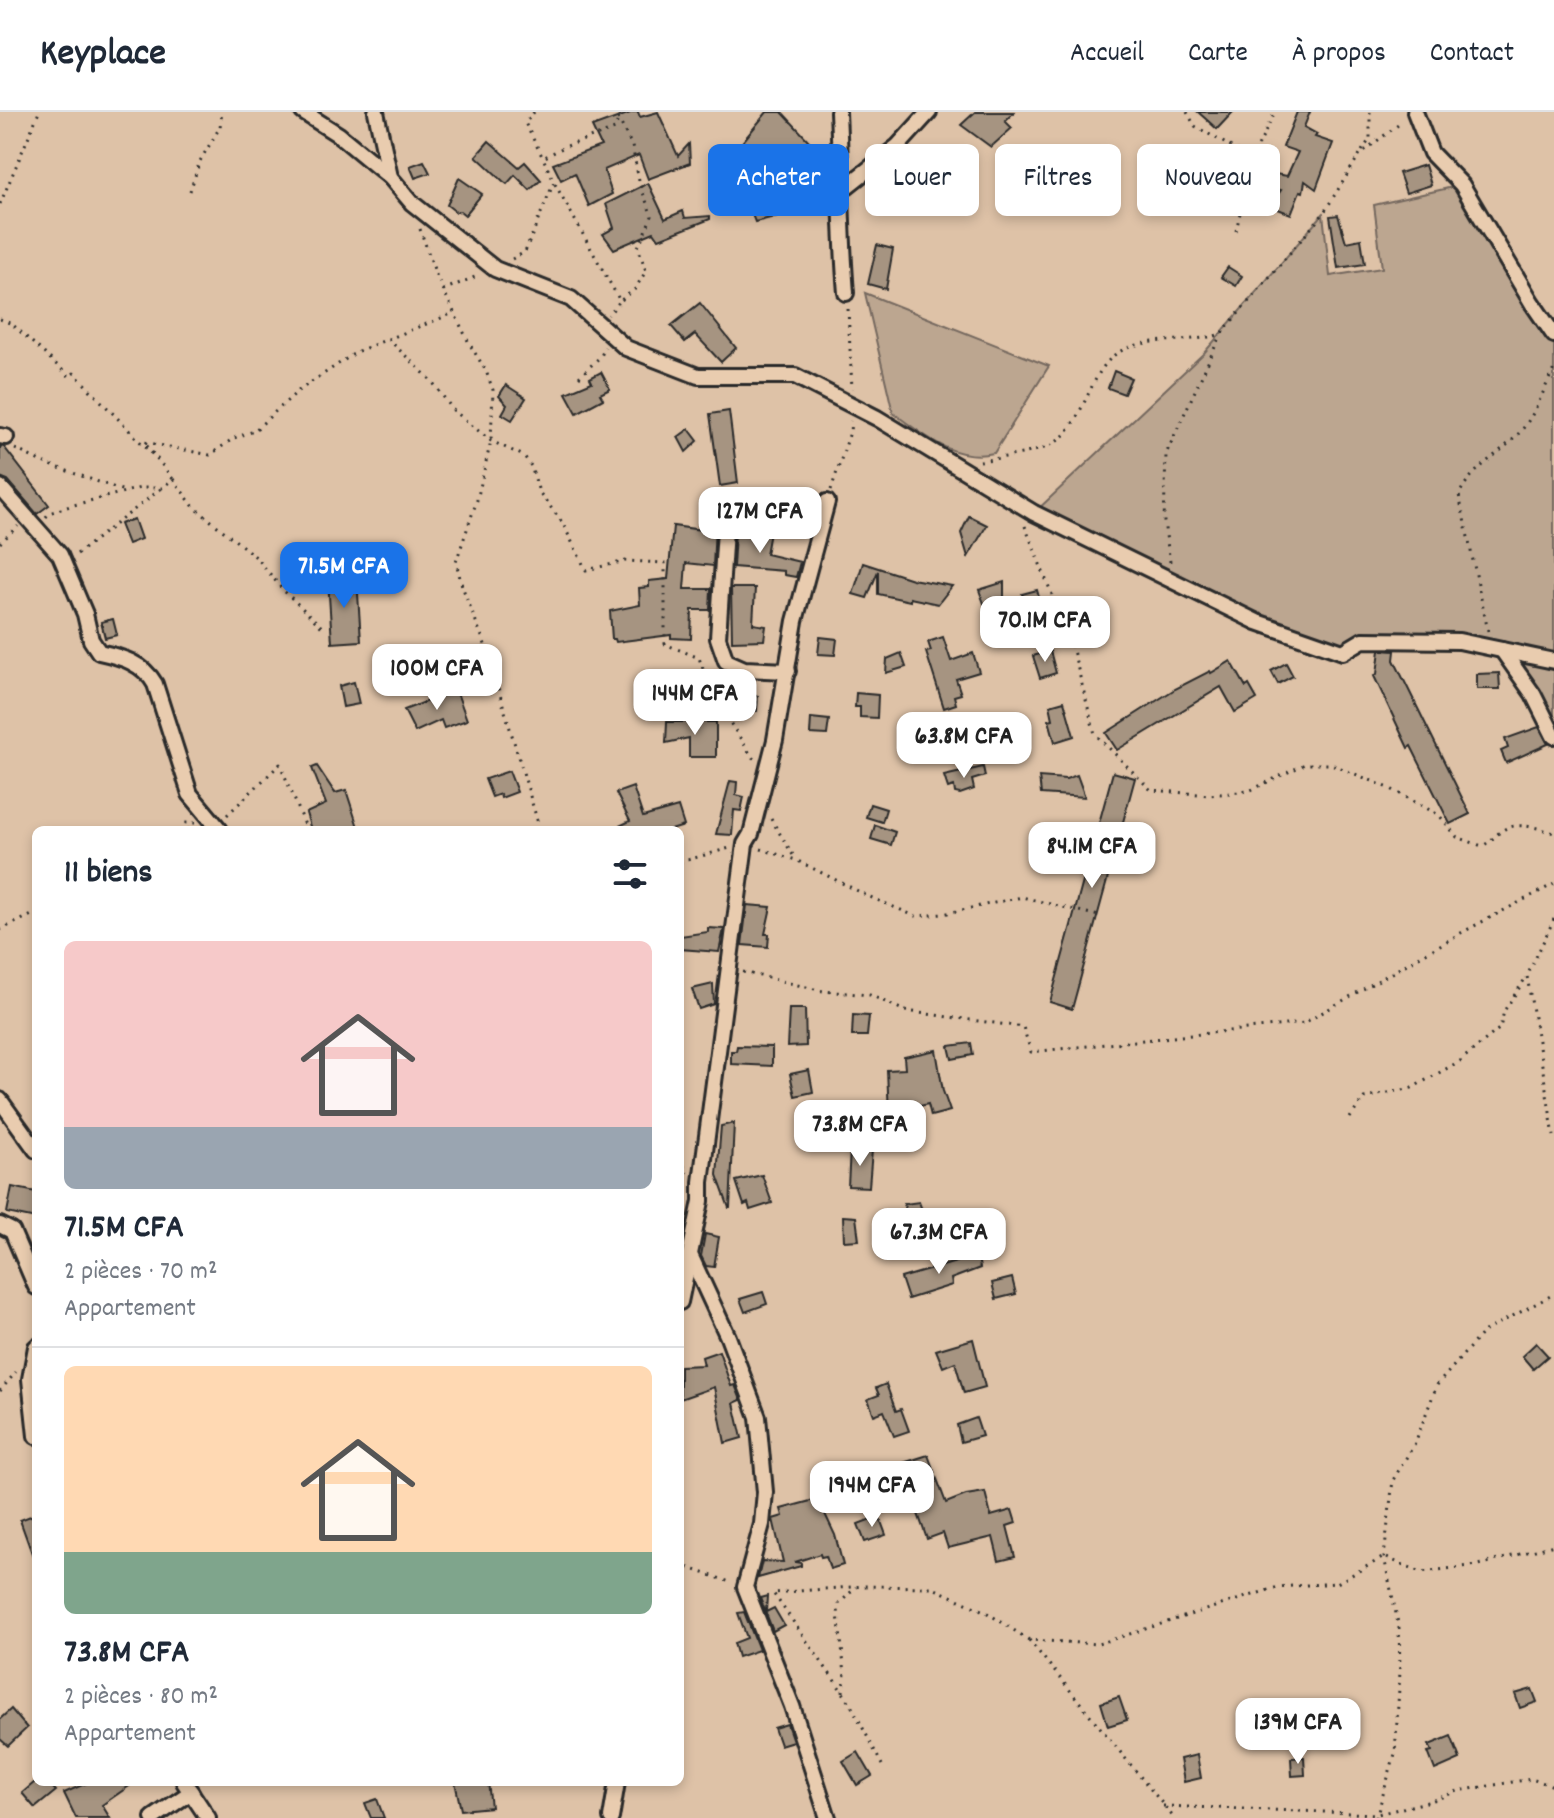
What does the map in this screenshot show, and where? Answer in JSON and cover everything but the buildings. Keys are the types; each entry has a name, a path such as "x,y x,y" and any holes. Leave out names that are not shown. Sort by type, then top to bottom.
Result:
{"street":[{"path":"303,112 339,135 390,177 412,203 495,269 571,299 626,348 698,376 795,376 877,418 1014,502 1257,622 1343,652 1363,640 1459,641 1554,661"},
{"path":"376,112 390,177"},
{"path":"838,112 840,144"},
{"path":"849,184 898,146 929,112"},
{"path":"1415,112 1431,153 1462,185 1554,335"},
{"path":"840,216 846,293"},
{"path":"0,487 60,555 85,614 91,640 99,652 122,657 148,670 190,794 218,826"},
{"path":"684,1286 701,1201 745,844 751,834 767,771 795,621 827,502"},
{"path":"726,514 718,638 726,661 744,669 788,671"},
{"path":"1502,650 1533,694 1554,736"},
{"path":"0,1100 32,1144"},
{"path":"0,1225 12,1231 32,1278"},
{"path":"691,1257 728,1337 758,1417 765,1492 762,1524 745,1587 792,1706 828,1818"},
{"path":"32,1368 32,1398"},
{"path":"611,1818 616,1786"},
{"path":"153,1818 188,1787 208,1818"}],"path":[{"path":"0,204 39,112"},
{"path":"190,191 200,161 220,127 222,112"},
{"path":"534,112 525,123 620,301"},
{"path":"1187,112 1195,126 1224,144"},
{"path":"1259,144 1275,112"},
{"path":"1172,581 1164,522 1166,454 1221,334 1323,214 1370,139 1370,112"},
{"path":"1360,154 1415,112"},
{"path":"543,158 615,129 619,115"},
{"path":"599,323 635,289 646,271 638,247 652,216 640,185 632,146 619,115"},
{"path":"443,290 495,269 525,252 554,182"},
{"path":"412,203 443,290 493,390 491,441 477,500 456,562 486,647 539,826"},
{"path":"1236,231 1239,216"},
{"path":"325,630 283,590 257,558 194,507 144,442 210,455 234,438 254,431 270,413 326,370 358,351 454,313"},
{"path":"0,319 12,324 70,377 74,373 173,479"},
{"path":"579,377 601,356 612,334"},
{"path":"957,467 1051,446 1069,430 1099,375 1116,353 1137,344 1204,339 1221,334"},
{"path":"388,339 431,380 453,410 491,441 524,456 531,466 539,492 562,522 586,570 626,561 665,563 665,644 699,658 714,698 755,761 767,771"},
{"path":"1502,650 1489,635 1459,495 1464,483 1520,432 1533,413 1554,364"},
{"path":"3,437 17,452 127,492"},
{"path":"65,564 173,479"},
{"path":"37,530 49,513 140,488 162,488"},
{"path":"1014,502 1071,643 1095,734 1151,790 1209,795 1249,791 1305,764 1331,764 1389,788 1439,815 1457,837 1482,846 1492,841 1503,829 1521,825 1554,833"},
{"path":"0,543 26,518"},
{"path":"220,826 280,764 305,826"},
{"path":"759,799 796,860"},
{"path":"186,826 185,823 210,826"},
{"path":"684,861 745,844 796,860 915,916 943,914 1022,897 1099,916"},
{"path":"729,968 823,991 870,995 905,1011 1023,1027 1031,1052 1304,1023 1522,899 1554,884"},
{"path":"0,930 32,915"},
{"path":"1350,1118 1364,1098 1412,1088 1460,1061 1500,1028 1504,1011 1527,976 1554,919"},
{"path":"1527,976 1554,1136"},
{"path":"1377,1816 1395,1754 1400,1671 1399,1628 1384,1557 1393,1480 1415,1443 1437,1385 1483,1332 1554,1294"},
{"path":"1384,1557 1421,1572 1479,1565 1554,1545"},
{"path":"1029,1640 1098,1644 1278,1587 1337,1583 1384,1557"},
{"path":"684,1566 745,1587"},
{"path":"843,1692 845,1674 839,1604 856,1586"},
{"path":"882,1765 866,1729 843,1692 773,1593 856,1586 931,1587 986,1612 1029,1640 1174,1818"},
{"path":"1163,1806 1377,1816 1458,1791 1531,1779 1554,1786"}],"shaded area":[{"path":"1462,185 1554,335 1554,740 1502,650 1363,640 1343,652 1257,622 1034,513 1204,353 1323,214 1330,276 1382,268 1374,205"},
{"path":"865,293 1049,366 994,453 965,454 952,450 928,438 893,413"}]}
